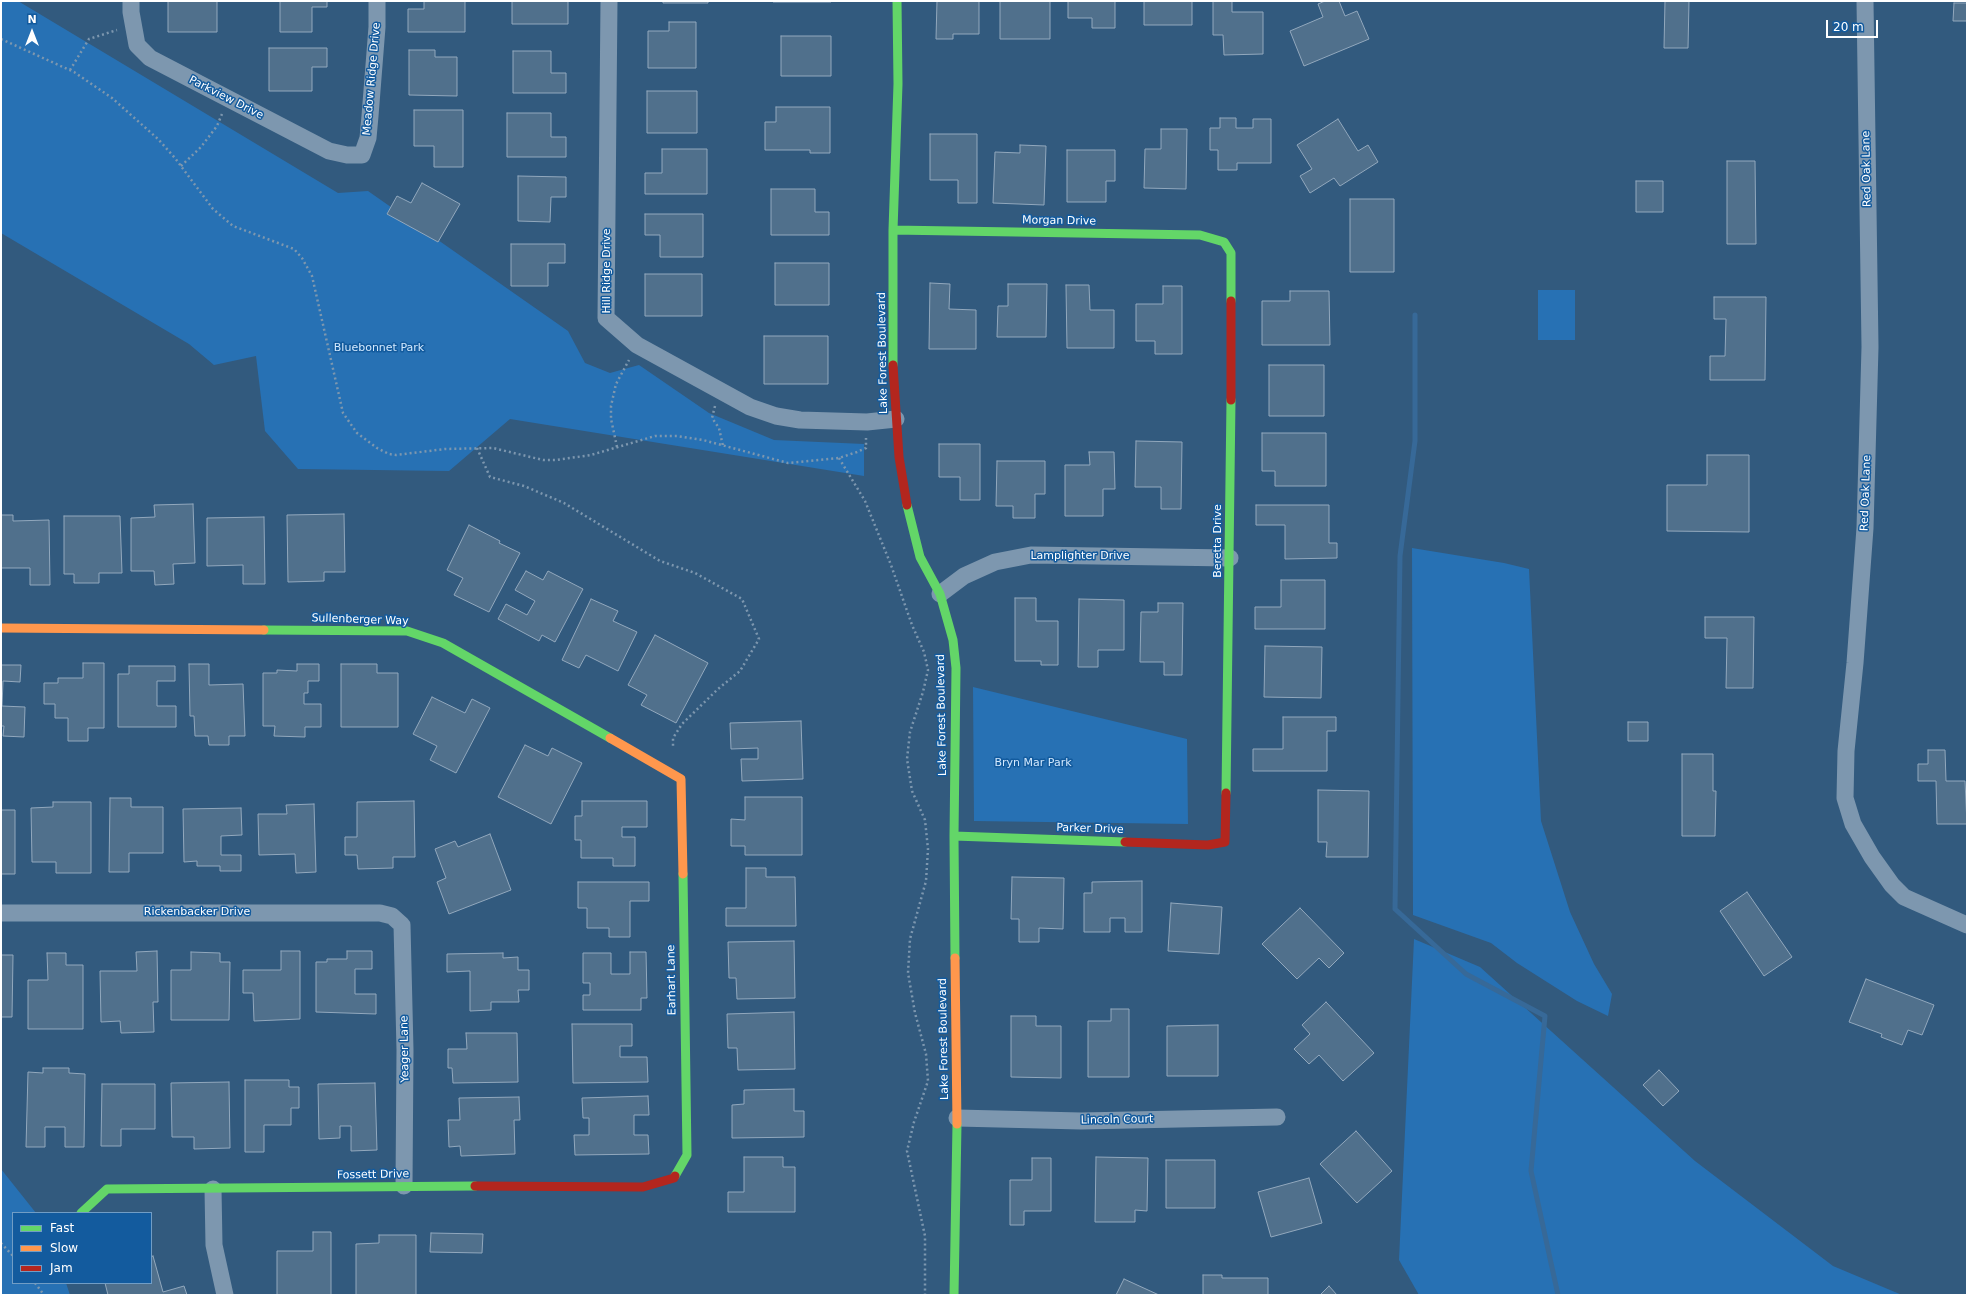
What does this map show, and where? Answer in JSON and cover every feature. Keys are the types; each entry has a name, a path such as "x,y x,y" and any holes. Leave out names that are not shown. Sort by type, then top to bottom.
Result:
{"street":[{"name":"Parkview Drive","path":"131,1 137,45 150,58 329,150 347,155 362,155"},
{"name":"Meadow Ridge Drive","path":"362,155 368,138 377,27 377,1"},
{"name":"Hill Ridge Drive","path":"610,1 606,318 637,345 750,407 776,416 800,420 867,422 896,419"},
{"name":"Lake Forest Boulevard","path":"897,1 898,84 893,230 893,379 899,457 909,516 920,557 940,594 953,640 956,668 954,836 957,1118 954,1295"},
{"name":"Red Oak Lane","path":"1865,1 1870,347 1865,528 1856,654 1846,751 1845,798 1853,824 1872,857 1892,885 1904,897 1967,926"},
{"name":"Morgan Drive","path":"893,230 1200,235 1224,242"},
{"name":"Beretta Drive","path":"1224,242 1231,253 1232,263 1230,558 1225,842"},
{"name":"Lamplighter Drive","path":"940,594 964,576 995,562 1031,555 1230,558"},
{"name":"Sullenberger Way","path":"1,628 407,631 443,643 681,779"},
{"name":"Earhart Lane","path":"674,1178 687,1155 681,779"},
{"name":"Parker Drive","path":"954,836 1208,845 1225,842"},
{"name":"Rickenbacker Drive","path":"1,913 380,913 392,916"},
{"name":"Yeager Lane","path":"392,916 402,925 405,1050 404,1186"},
{"name":"Lincoln Court","path":"957,1118 1081,1121 1277,1117"},
{"name":"Fossett Drive","path":"82,1212 107,1189 404,1186 643,1187 674,1178"},
{"path":"213,1189 214,1245 225,1295"}],"path":[{"path":"70,70 89,39 133,24"},
{"path":"1,39 70,70 112,98 158,139 213,209 233,226 294,249 302,258 312,276 343,413 357,433 377,448 389,454 396,455 445,449 493,448 543,460 556,460 591,455 655,436 677,436 703,440 788,463 839,458 866,448 867,422"},
{"path":"180,166 191,158 210,135 229,99"},
{"path":"617,447 612,419 613,395 621,374 637,345"},
{"path":"720,391 712,418 719,428 724,446"},
{"path":"477,448 490,477 524,486 564,503 660,561 695,573 742,599 759,639 740,671 718,689 682,724 673,738 673,746"},
{"path":"839,458 865,501 891,565 912,625 924,652 928,670 910,732 907,758 912,791 925,820 928,849 926,881 910,940 908,973 915,1013 926,1054 928,1081 914,1122 907,1151 925,1236 925,1295"},
{"path":"1,1243 12,1255"},
{"path":"36,1284 44,1295"}],"green space":[{"name":"Bluebonnet Park","path":"1,1 18,1 338,193 368,191 568,331 585,363 610,373 639,365 709,413 774,440 864,444 864,476 510,419 449,471 298,469 265,431 256,356 214,365 189,344 1,233"},
{"path":"1538,290 1575,290 1575,340 1538,340"},
{"path":"1412,548 1504,563 1529,569 1541,821 1570,912 1594,964 1612,994 1608,1016 1577,1001 1517,963 1491,943 1413,915"},
{"name":"Bryn Mar Park","path":"973,687 1187,739 1188,824 974,821"},
{"path":"1414,939 1480,967 1695,1161 1833,1266 1902,1295 1419,1295 1399,1260"},
{"path":"1,1169 35,1212 12,1212 12,1284 66,1284 70,1295 1,1295"}],"building":[{"path":"168,1 217,1 217,32 168,32"},
{"path":"280,1 327,1 327,7 312,7 312,32 280,32"},
{"path":"424,1 465,1 465,32 408,32 408,9 424,9"},
{"path":"512,1 568,1 568,24 512,24"},
{"path":"663,1 708,1 708,3 663,3"},
{"path":"831,1 831,2 773,2"},
{"path":"937,1 979,1 979,34 953,34 953,39 936,39"},
{"path":"1000,1 1050,1 1050,39 1000,39"},
{"path":"1068,1 1115,1 1115,28 1092,28 1092,18 1068,18"},
{"path":"1144,1 1192,1 1192,25 1144,25"},
{"path":"1213,1 1232,1 1232,12 1263,12 1263,54 1224,55 1223,35 1213,35"},
{"path":"1325,1 1339,1 1345,16 1357,11 1369,39 1304,66 1290,31 1323,17 1318,4"},
{"path":"1665,1 1689,1 1688,48 1664,48"},
{"path":"1954,3 1967,3 1967,21 1953,21"},
{"path":"669,22 696,22 696,68 648,68 648,31 669,31"},
{"path":"781,36 831,36 831,76 781,76"},
{"path":"269,48 327,48 327,67 312,67 312,91 269,91"},
{"path":"409,50 435,50 435,57 457,57 457,96 409,95"},
{"path":"513,51 551,51 551,73 566,73 566,93 513,93"},
{"path":"647,91 697,91 697,133 647,133"},
{"path":"776,107 830,107 830,153 810,153 810,150 765,150 765,122 776,122"},
{"path":"414,110 463,110 463,167 434,167 434,146 414,146"},
{"path":"507,113 551,113 551,137 566,137 566,157 507,157"},
{"path":"1220,118 1236,118 1236,128 1253,128 1253,119 1271,119 1271,163 1237,163 1237,170 1218,170 1218,150 1210,150 1210,128 1220,128"},
{"path":"1338,119 1358,151 1368,145 1378,162 1340,186 1334,178 1310,193 1300,176 1312,169 1297,145"},
{"path":"1161,129 1187,129 1186,189 1144,188 1145,149 1161,149"},
{"path":"930,134 977,134 977,203 958,203 958,180 930,180"},
{"path":"1020,145 1046,146 1044,205 993,203 995,152 1020,153"},
{"path":"662,149 707,149 707,194 645,194 645,173 662,173"},
{"path":"1067,150 1115,150 1115,181 1106,181 1106,202 1067,202"},
{"path":"1727,161 1755,161 1756,244 1727,244"},
{"path":"518,176 566,177 566,197 551,197 550,222 518,221"},
{"path":"1636,181 1663,181 1663,212 1636,212"},
{"path":"422,183 460,204 438,242 387,214 397,196 411,203"},
{"path":"771,189 815,189 815,212 829,212 829,235 771,235"},
{"path":"1350,199 1394,199 1394,272 1350,272"},
{"path":"645,214 703,214 703,257 660,257 660,235 645,235"},
{"path":"511,244 565,244 565,263 548,263 548,286 511,286"},
{"path":"775,263 829,263 829,305 775,305"},
{"path":"645,274 702,274 702,316 645,316"},
{"path":"930,283 950,284 949,309 976,310 976,349 929,349"},
{"path":"1008,284 1047,284 1046,337 997,337 998,306 1008,306"},
{"path":"1066,285 1089,285 1090,310 1114,310 1114,348 1067,348"},
{"path":"1163,286 1182,286 1182,354 1155,354 1155,341 1136,341 1136,304 1163,304"},
{"path":"1290,291 1329,291 1330,345 1262,345 1262,301 1290,301"},
{"path":"1714,297 1766,297 1765,380 1710,380 1710,356 1725,356 1726,319 1714,319"},
{"path":"764,336 828,336 828,384 764,384"},
{"path":"1269,365 1324,365 1324,416 1269,416"},
{"path":"1262,433 1326,433 1326,486 1275,486 1275,471 1262,471"},
{"path":"1136,441 1182,442 1181,509 1161,509 1161,487 1135,487"},
{"path":"939,444 980,444 980,500 960,500 960,477 939,477"},
{"path":"1089,452 1114,452 1115,489 1103,489 1103,516 1065,516 1065,465 1090,465"},
{"path":"1707,455 1749,455 1749,532 1667,531 1667,485 1707,485"},
{"path":"997,461 1045,461 1045,494 1035,494 1035,518 1013,518 1013,506 996,506"},
{"path":"193,504 195,563 173,564 174,584 155,585 154,571 131,571 131,518 155,517 154,505"},
{"path":"1256,505 1329,505 1329,543 1337,543 1337,558 1285,559 1285,525 1256,525"},
{"path":"344,514 345,572 324,572 324,581 288,582 287,515"},
{"path":"1,515 13,515 13,521 49,520 50,585 30,585 30,568 1,568"},
{"path":"64,516 120,516 122,573 99,573 99,583 74,583 74,574 64,574"},
{"path":"264,517 265,584 243,584 243,565 207,566 207,518"},
{"path":"469,525 500,541 499,543 520,553 489,612 454,595 463,578 447,570"},
{"path":"526,571 543,580 548,571 583,589 555,642 542,635 539,641 498,619 506,604 527,615 535,601 515,590"},
{"path":"1281,580 1325,580 1325,629 1255,629 1255,607 1281,607"},
{"path":"1015,598 1036,598 1036,621 1058,621 1058,665 1041,665 1041,661 1015,661"},
{"path":"591,599 618,611 613,621 637,632 618,671 586,655 579,668 562,660"},
{"path":"1079,599 1124,600 1124,650 1098,650 1098,667 1078,667"},
{"path":"1158,603 1183,603 1182,675 1164,675 1164,662 1140,662 1141,612 1158,612"},
{"path":"1705,617 1754,617 1753,688 1726,688 1727,638 1705,638"},
{"path":"655,635 708,663 676,723 641,705 647,695 628,685"},
{"path":"1265,646 1322,647 1321,698 1264,697"},
{"path":"83,663 104,663 104,728 88,728 88,741 68,741 68,718 55,718 55,704 44,704 44,683 58,683 58,678 83,678"},
{"path":"189,664 209,664 209,685 243,684 245,736 229,736 229,745 209,745 208,736 195,736 194,716 190,716"},
{"path":"297,664 319,664 319,681 308,681 308,693 304,693 304,704 321,704 321,727 305,727 305,737 274,736 275,726 263,726 263,673 277,673 277,670 297,671"},
{"path":"341,664 377,664 377,673 398,673 398,727 341,727"},
{"path":"1,665 21,665 20,682 3,681 2,706 25,707 24,737 3,736 4,726 1,726"},
{"path":"129,666 175,666 175,681 157,681 157,706 176,706 176,727 118,727 118,674 129,674"},
{"path":"432,697 465,713 472,699 490,708 456,773 430,760 437,746 413,734"},
{"path":"1283,717 1336,717 1336,731 1327,731 1327,771 1253,771 1253,749 1283,749"},
{"path":"801,721 803,779 742,781 741,759 758,759 758,748 731,749 730,723"},
{"path":"1628,722 1648,722 1648,741 1628,741"},
{"path":"525,745 548,756 552,748 582,763 551,824 498,797"},
{"path":"1928,750 1945,750 1946,781 1965,781 1967,824 1937,824 1936,781 1918,781 1918,764 1928,764"},
{"path":"1682,754 1713,754 1713,791 1716,791 1715,836 1682,836"},
{"path":"1318,790 1369,791 1368,857 1326,857 1327,842 1318,842"},
{"path":"745,797 802,797 802,855 745,855 745,846 731,846 731,819 745,820"},
{"path":"110,798 131,798 131,807 163,807 163,853 129,853 129,872 109,872"},
{"path":"414,801 415,857 393,857 393,868 358,869 357,855 345,855 345,837 357,837 357,802"},
{"path":"582,801 647,801 647,827 622,827 622,837 635,837 635,866 613,866 613,858 581,858 581,840 575,840 575,816 582,816"},
{"path":"53,802 91,802 91,873 56,873 56,862 32,862 31,808 53,807"},
{"path":"314,804 316,872 296,873 295,854 259,855 258,814 287,814 286,805"},
{"path":"241,808 242,835 221,836 221,855 241,855 241,871 220,871 220,866 197,866 197,861 184,862 183,809"},
{"path":"1,810 15,810 15,874 1,874"},
{"path":"490,834 511,890 449,914 437,882 446,878 435,849 455,841 458,847"},
{"path":"746,868 766,868 766,877 795,877 796,926 726,926 726,908 746,908"},
{"path":"1012,877 1064,878 1063,929 1039,928 1039,942 1019,942 1019,919 1011,919"},
{"path":"1142,881 1142,932 1125,932 1125,918 1110,918 1110,932 1084,932 1084,893 1092,893 1092,882"},
{"path":"578,882 649,882 649,901 630,901 630,937 609,937 609,928 587,928 587,908 578,908"},
{"path":"1747,892 1792,957 1764,976 1720,911"},
{"path":"1171,903 1222,907 1219,954 1168,951"},
{"path":"1300,908 1344,953 1329,968 1319,958 1297,979 1262,944"},
{"path":"794,941 795,998 737,999 736,978 729,978 728,942"},
{"path":"157,951 158,1002 153,1002 154,1032 121,1033 120,1021 101,1022 100,971 137,971 136,952"},
{"path":"281,951 300,951 300,1019 254,1021 253,993 243,993 243,970 281,970"},
{"path":"347,951 372,951 372,969 355,969 355,994 376,994 376,1014 316,1012 316,962 327,962 327,959 347,959"},
{"path":"191,952 220,953 220,962 230,962 229,1020 171,1020 171,970 191,970"},
{"path":"630,952 646,952 647,998 641,998 641,1010 583,1010 583,995 590,995 590,983 583,983 583,953 611,953 611,974 630,974"},
{"path":"47,953 66,953 66,965 83,965 83,1029 28,1029 28,980 48,980"},
{"path":"503,953 503,958 518,957 518,970 529,970 529,990 518,990 519,1002 491,1002 491,1010 470,1011 470,971 447,972 447,954"},
{"path":"1,955 13,955 12,1017 1,1017"},
{"path":"1866,979 1934,1005 1922,1035 1908,1030 1902,1045 1881,1037 1882,1034 1849,1022"},
{"path":"1326,1002 1374,1053 1343,1081 1319,1055 1309,1064 1294,1049 1310,1034 1302,1025"},
{"path":"1111,1009 1129,1009 1129,1077 1088,1077 1088,1021 1111,1021"},
{"path":"794,1012 795,1069 738,1070 737,1048 728,1048 727,1014"},
{"path":"1011,1016 1036,1016 1036,1026 1061,1026 1061,1078 1011,1077"},
{"path":"572,1024 632,1024 632,1046 620,1046 620,1057 647,1057 648,1082 573,1083"},
{"path":"1218,1025 1218,1076 1167,1076 1167,1026"},
{"path":"466,1033 517,1033 518,1082 453,1083 452,1068 448,1068 448,1049 467,1049"},
{"path":"43,1068 69,1068 69,1073 85,1074 84,1147 65,1147 65,1127 45,1127 45,1147 26,1147 28,1072 43,1073"},
{"path":"1659,1070 1679,1091 1663,1106 1643,1085"},
{"path":"245,1080 289,1080 289,1087 299,1087 299,1108 291,1108 291,1125 264,1125 264,1152 245,1152"},
{"path":"229,1082 230,1148 194,1149 194,1137 172,1137 171,1083"},
{"path":"375,1083 377,1150 351,1151 351,1126 340,1126 340,1138 319,1139 318,1084"},
{"path":"102,1084 155,1084 155,1129 121,1129 121,1146 101,1146"},
{"path":"794,1089 794,1111 804,1111 804,1137 732,1138 732,1105 744,1104 744,1090"},
{"path":"648,1096 649,1115 634,1115 634,1135 648,1135 649,1154 575,1155 574,1135 589,1135 589,1118 583,1118 582,1098"},
{"path":"519,1097 520,1120 514,1120 515,1154 461,1156 460,1146 449,1147 448,1120 460,1120 459,1098"},
{"path":"1356,1131 1392,1171 1357,1203 1320,1164"},
{"path":"744,1157 783,1157 783,1167 795,1167 795,1212 728,1212 728,1192 744,1192"},
{"path":"1096,1157 1148,1158 1147,1211 1135,1210 1135,1222 1095,1222"},
{"path":"1032,1158 1051,1158 1051,1211 1024,1211 1024,1225 1010,1225 1010,1180 1032,1180"},
{"path":"1166,1160 1215,1160 1215,1208 1166,1208"},
{"path":"1309,1178 1322,1223 1271,1237 1258,1192"},
{"path":"313,1232 331,1232 331,1295 277,1295 277,1251 313,1251"},
{"path":"431,1233 483,1234 482,1253 430,1252"},
{"path":"379,1235 416,1235 416,1295 356,1295 356,1244 379,1243"},
{"path":"152,1256 163,1292 184,1286 187,1295 108,1295 105,1284 152,1284"},
{"path":"1203,1275 1222,1275 1222,1278 1268,1278 1268,1295 1203,1295"},
{"path":"1124,1279 1159,1295 1116,1295"},
{"path":"1329,1286 1337,1295 1320,1295"}],"waterway":[{"path":"1415,315 1415,441 1400,556 1395,909 1466,974 1545,1016 1531,1171 1558,1295"}],"traffic: fast":[{"path":"893,365 893,230 898,84 897,1"},
{"path":"893,230 1200,235 1224,242 1231,253 1231,301"},
{"path":"1226,793 1231,400"},
{"path":"907,505 920,557 940,594 953,640 956,668 954,836 955,958"},
{"path":"264,630 407,631 443,643 610,738"},
{"path":"954,836 1125,842"},
{"path":"675,1176 687,1155 683,874"},
{"path":"954,1295 957,1124"},
{"path":"82,1212 107,1189 475,1186"}],"traffic: slow":[{"path":"1,628 264,630"},
{"path":"610,738 681,779 683,874"},
{"path":"955,958 957,1124"}],"traffic: jam":[{"path":"1231,301 1231,400"},
{"path":"893,365 899,457 907,505"},
{"path":"1125,842 1208,845 1225,842 1226,793"},
{"path":"475,1186 643,1187 674,1178 675,1176"}]}
